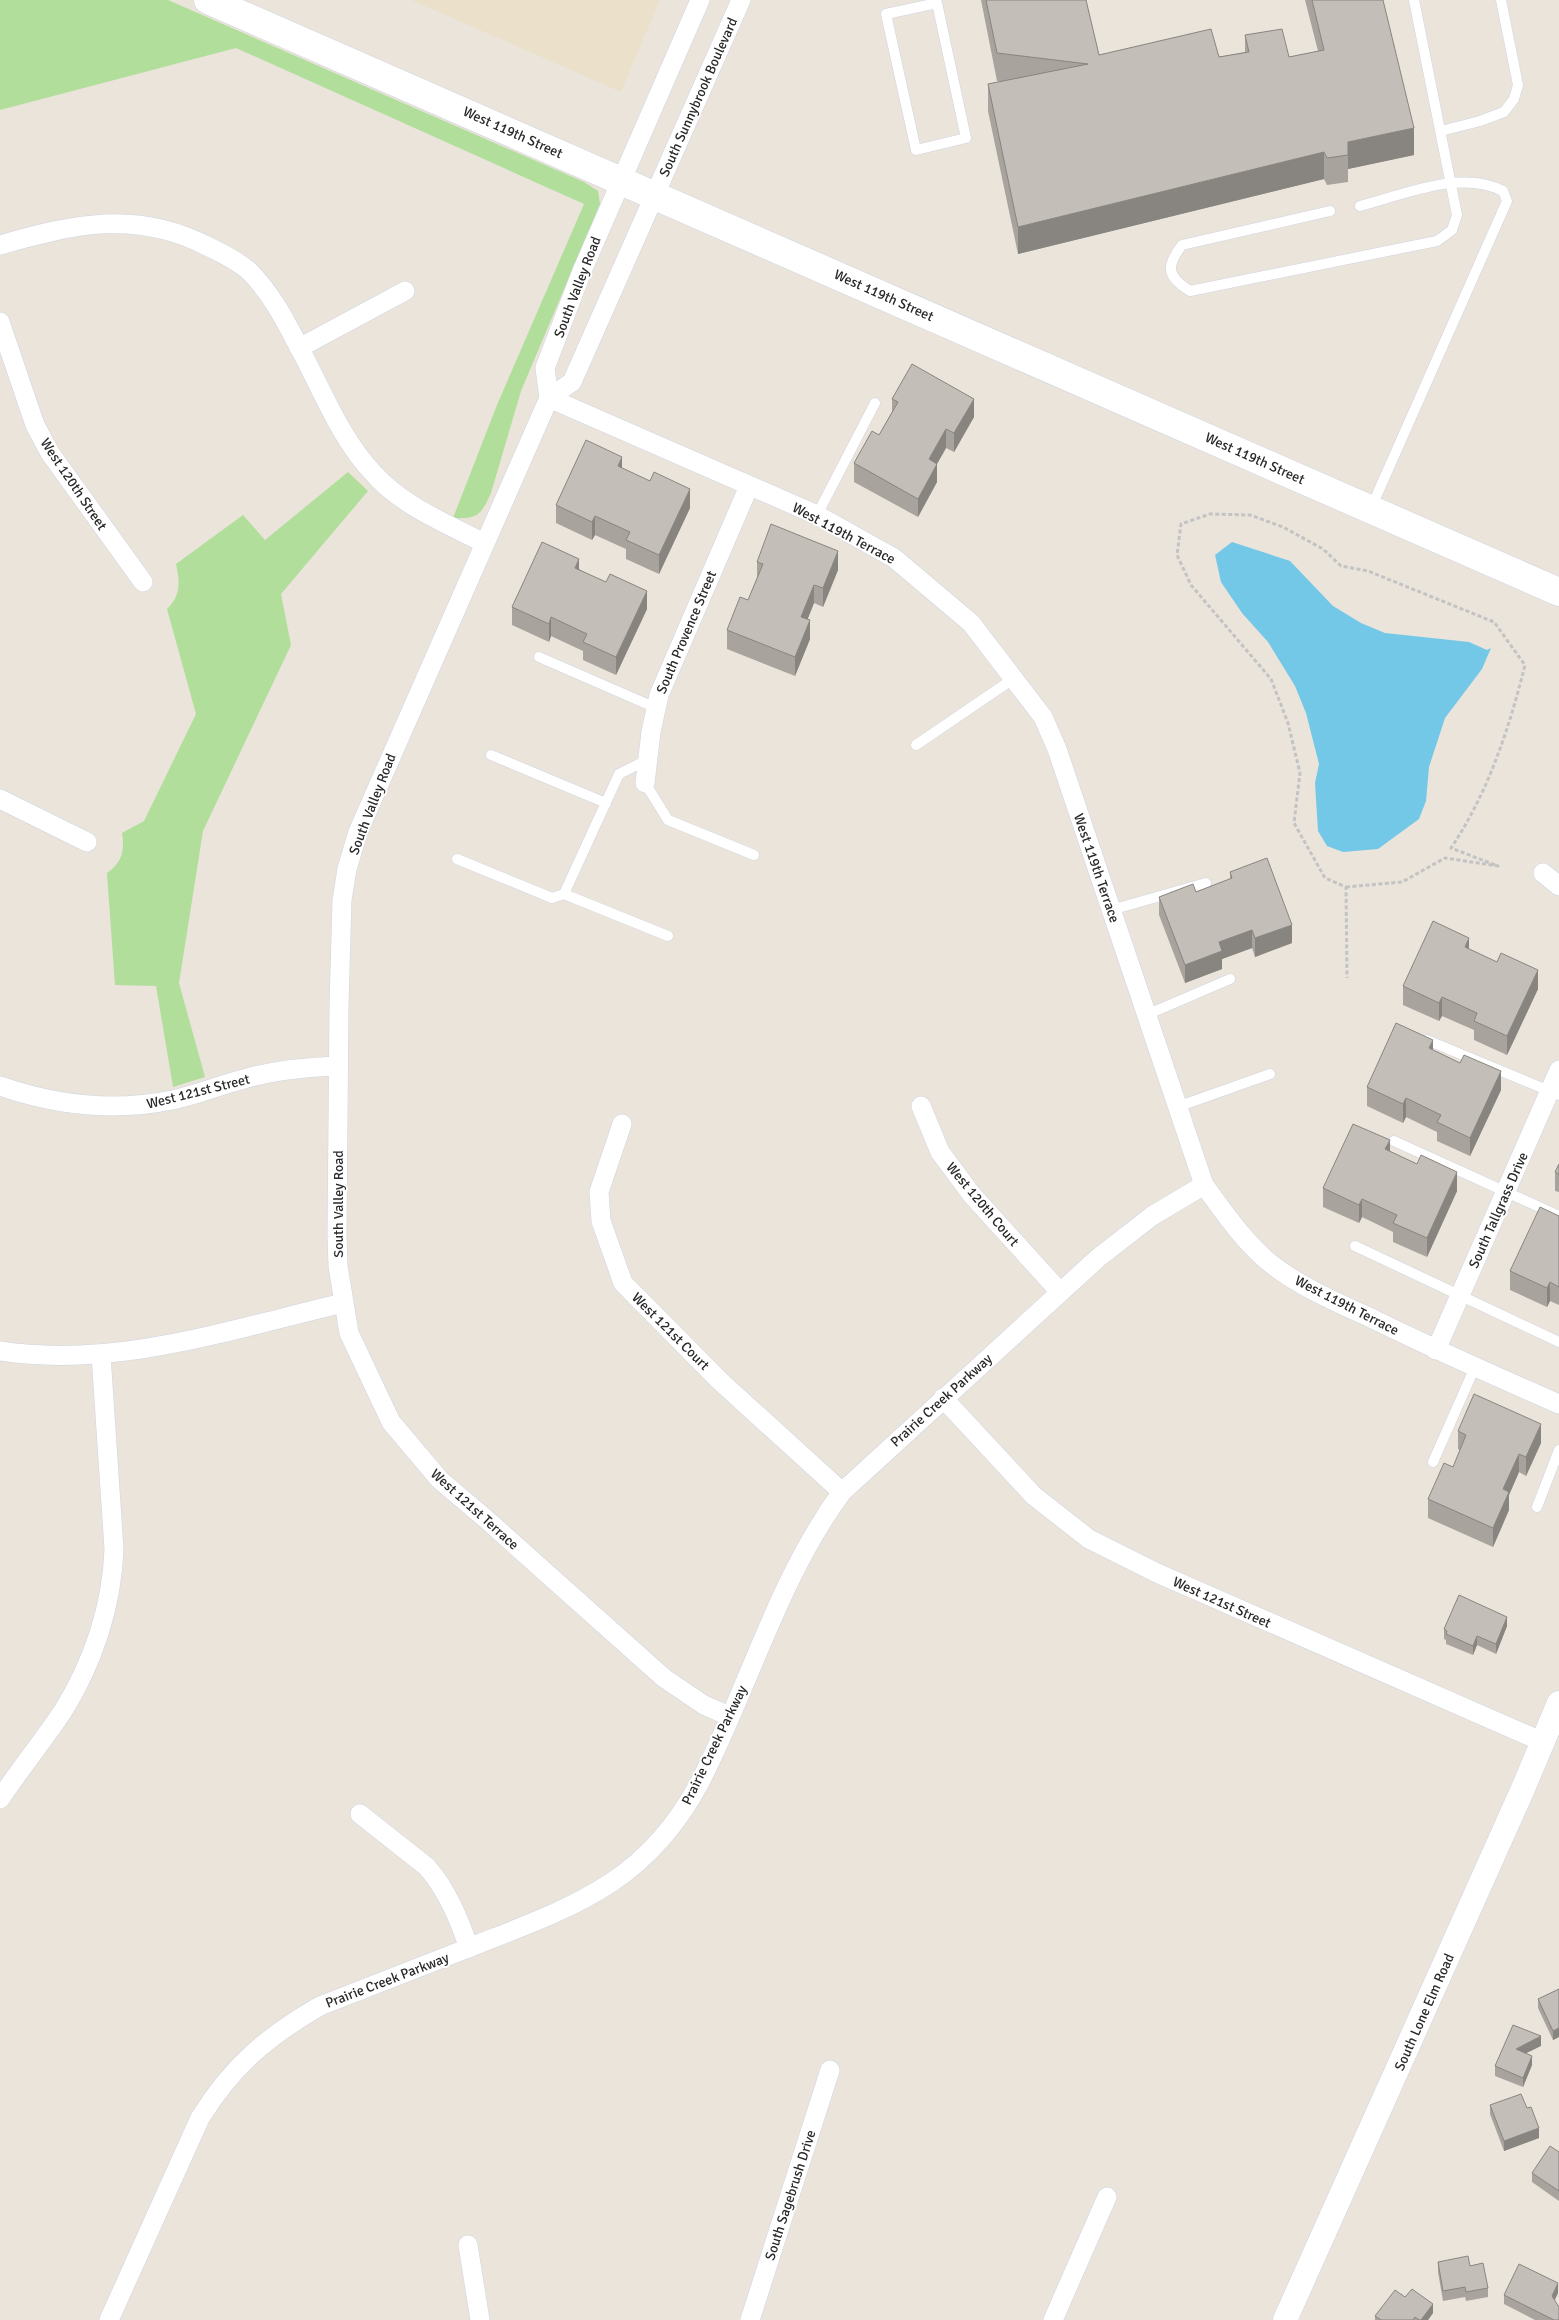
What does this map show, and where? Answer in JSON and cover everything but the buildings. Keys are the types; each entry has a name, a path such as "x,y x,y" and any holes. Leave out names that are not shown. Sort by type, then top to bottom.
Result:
{"main road":[{"name":"West 119th Street","path":"208,0 655,194 1559,592"}],"street":[{"path":"621,180 700,0"},
{"name":"South Sunnybrook Boulevard","path":"655,194 741,0"},
{"name":"South Valley Road","path":"343,1303 338,1266 337,1234 338,1066 342,900 347,869 358,832 368,808 549,398 545,368 582,271 621,180"},
{"path":"549,398 572,382 655,194"},
{"path":"0,245 87,224 130,223 173,232 196,240 236,261 263,287 279,310 346,438 375,476 411,505 484,543"},
{"path":"300,348 405,291"},
{"name":"West 120th Street","path":"0,322 35,425 50,453 143,582"},
{"name":"West 119th Terrace","path":"549,398 817,515 894,558 971,624 1044,717 1204,1185 1248,1242 1270,1263 1320,1294 1436,1350 1559,1404"},
{"name":"South Provence Street","path":"645,784 647,760 659,695 749,486"},
{"path":"0,799 87,842"},
{"path":"1543,873 1559,886"},
{"name":"West 121st Street","path":"0,1086 49,1101 89,1105 139,1106 173,1100 272,1072 302,1067 338,1066"},
{"name":"South Tallgrass Drive","path":"1436,1350 1506,1192 1554,1093 1559,1070"},
{"name":"West 120th Court","path":"921,1106 940,1152 967,1188 1060,1292"},
{"name":"West 121st Court","path":"622,1124 599,1192 601,1221 623,1282 720,1381 842,1492"},
{"name":"Prairie Creek Parkway","path":"108,2320 200,2118 215,2094 247,2057 283,2028 320,2006 470,1948 584,1901 624,1875 642,1860 674,1824 689,1801 714,1751 806,1546 842,1492 943,1398 1121,1238 1152,1216 1204,1185"},
{"path":"0,1351 32,1356 101,1355 182,1342 343,1303"},
{"name":"West 121st Terrace","path":"343,1303 349,1333 391,1422 440,1480 664,1678 696,1700 729,1716"},
{"path":"0,1799 62,1712 75,1690 85,1672 102,1623 112,1578 114,1549 101,1355"},
{"name":"West 121st Street","path":"943,1398 1034,1496 1089,1539 1157,1573 1543,1742"},
{"name":"South Lone Elm Road","path":"1285,2320 1559,1703"},
{"path":"360,1814 427,1867 434,1875 448,1899 470,1948"},
{"name":"South Sagebrush Drive","path":"750,2320 830,2070"},
{"path":"1053,2320 1107,2197"},
{"path":"468,2245 480,2320"}],"lane":[{"path":"1330,211 1182,245 1172,258 1171,271 1176,282 1190,290 1437,241 1452,230 1457,215 1452,182 1414,0"},
{"path":"1441,131 1480,121 1504,112 1514,99 1518,85 1501,0"},
{"path":"937,1 966,138 916,150 886,14 937,1"},
{"path":"1360,206 1452,182 1475,182 1492,185 1503,191 1507,201 1371,509"},
{"path":"817,515 875,402"},
{"path":"539,657 656,708"},
{"path":"916,745 1014,679"},
{"path":"491,755 606,803"},
{"path":"564,894 619,774 647,760"},
{"path":"645,784 668,820 754,855"},
{"path":"457,859 552,898 564,894 668,936"},
{"path":"1111,910 1206,883"},
{"path":"1146,1015 1230,979"},
{"path":"1427,1040 1554,1093"},
{"path":"1177,1108 1270,1074"},
{"path":"1394,1141 1559,1216"},
{"path":"1355,1246 1559,1342"},
{"path":"1434,1462 1474,1367"},
{"path":"1537,1507 1559,1450"}],"path":[{"path":"1210,514 1250,515 1283,527 1322,549 1341,566 1368,571 1494,622 1525,665 1511,720 1488,778 1451,848 1498,866 1445,858 1402,882 1346,887 1325,878 1294,823 1300,773 1288,724 1271,679 1191,585 1177,555 1181,524 1210,514"},
{"path":"1346,887 1347,978"}],"shaded area":[{"path":"411,0 660,0 621,92"}],"green space":[{"path":"0,0 168,0 584,182 598,191 600,204 521,391 491,493 478,514 468,518 453,518 497,405 584,204 236,48 0,110"},
{"path":"348,472 368,491 281,594 291,645 203,831 179,983 205,1077 173,1087 156,986 115,985 107,873 116,865 123,851 122,833 144,821 196,714 167,609 177,594 178,576 176,564 243,515 265,540"}],"water":[{"path":"1232,542 1290,561 1333,606 1361,623 1385,633 1469,642 1487,650 1491,648 1482,669 1445,718 1429,767 1426,801 1419,819 1378,849 1343,852 1327,846 1318,831 1315,783 1319,764 1306,713 1295,686 1268,642 1242,613 1221,582 1215,555"}]}
